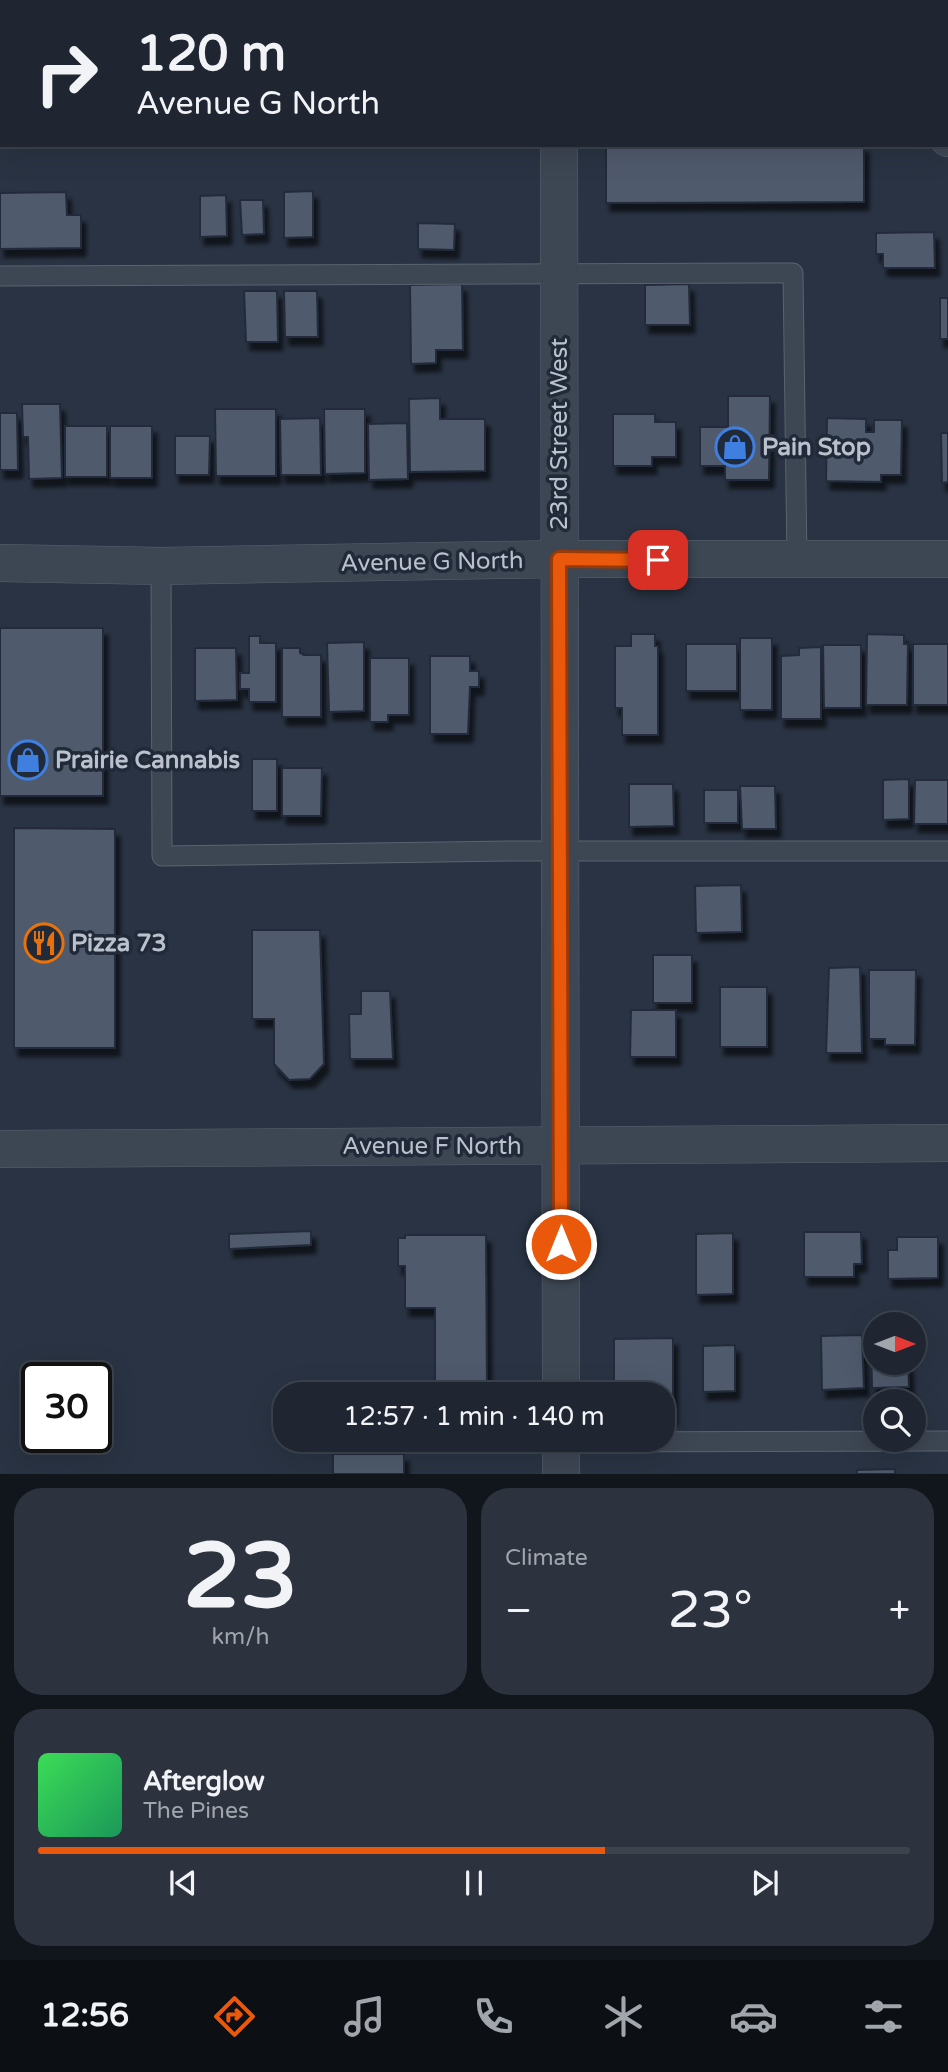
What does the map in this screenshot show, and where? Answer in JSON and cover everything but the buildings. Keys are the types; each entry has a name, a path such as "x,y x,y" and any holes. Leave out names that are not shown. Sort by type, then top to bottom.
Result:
{"street":[{"name":"23rd Street West","path":"559,147 561,1382"},
{"name":"Avenue G North","path":"0,563 161,566 559,559 948,559"},
{"name":"Avenue F North","path":"0,1149 948,1143"}],"lane":[{"path":"0,276 793,273 797,561"},
{"path":"161,566 162,856 948,851"},
{"path":"675,1449 948,1441"}],"place":[{"name":"Pain Stop","path":"735,447"},
{"name":"Prairie Cannabis","path":"28,760"},
{"name":"Pizza 73","path":"44,943"}],"route":[{"path":"561,1244 559,559 658,560"}]}
